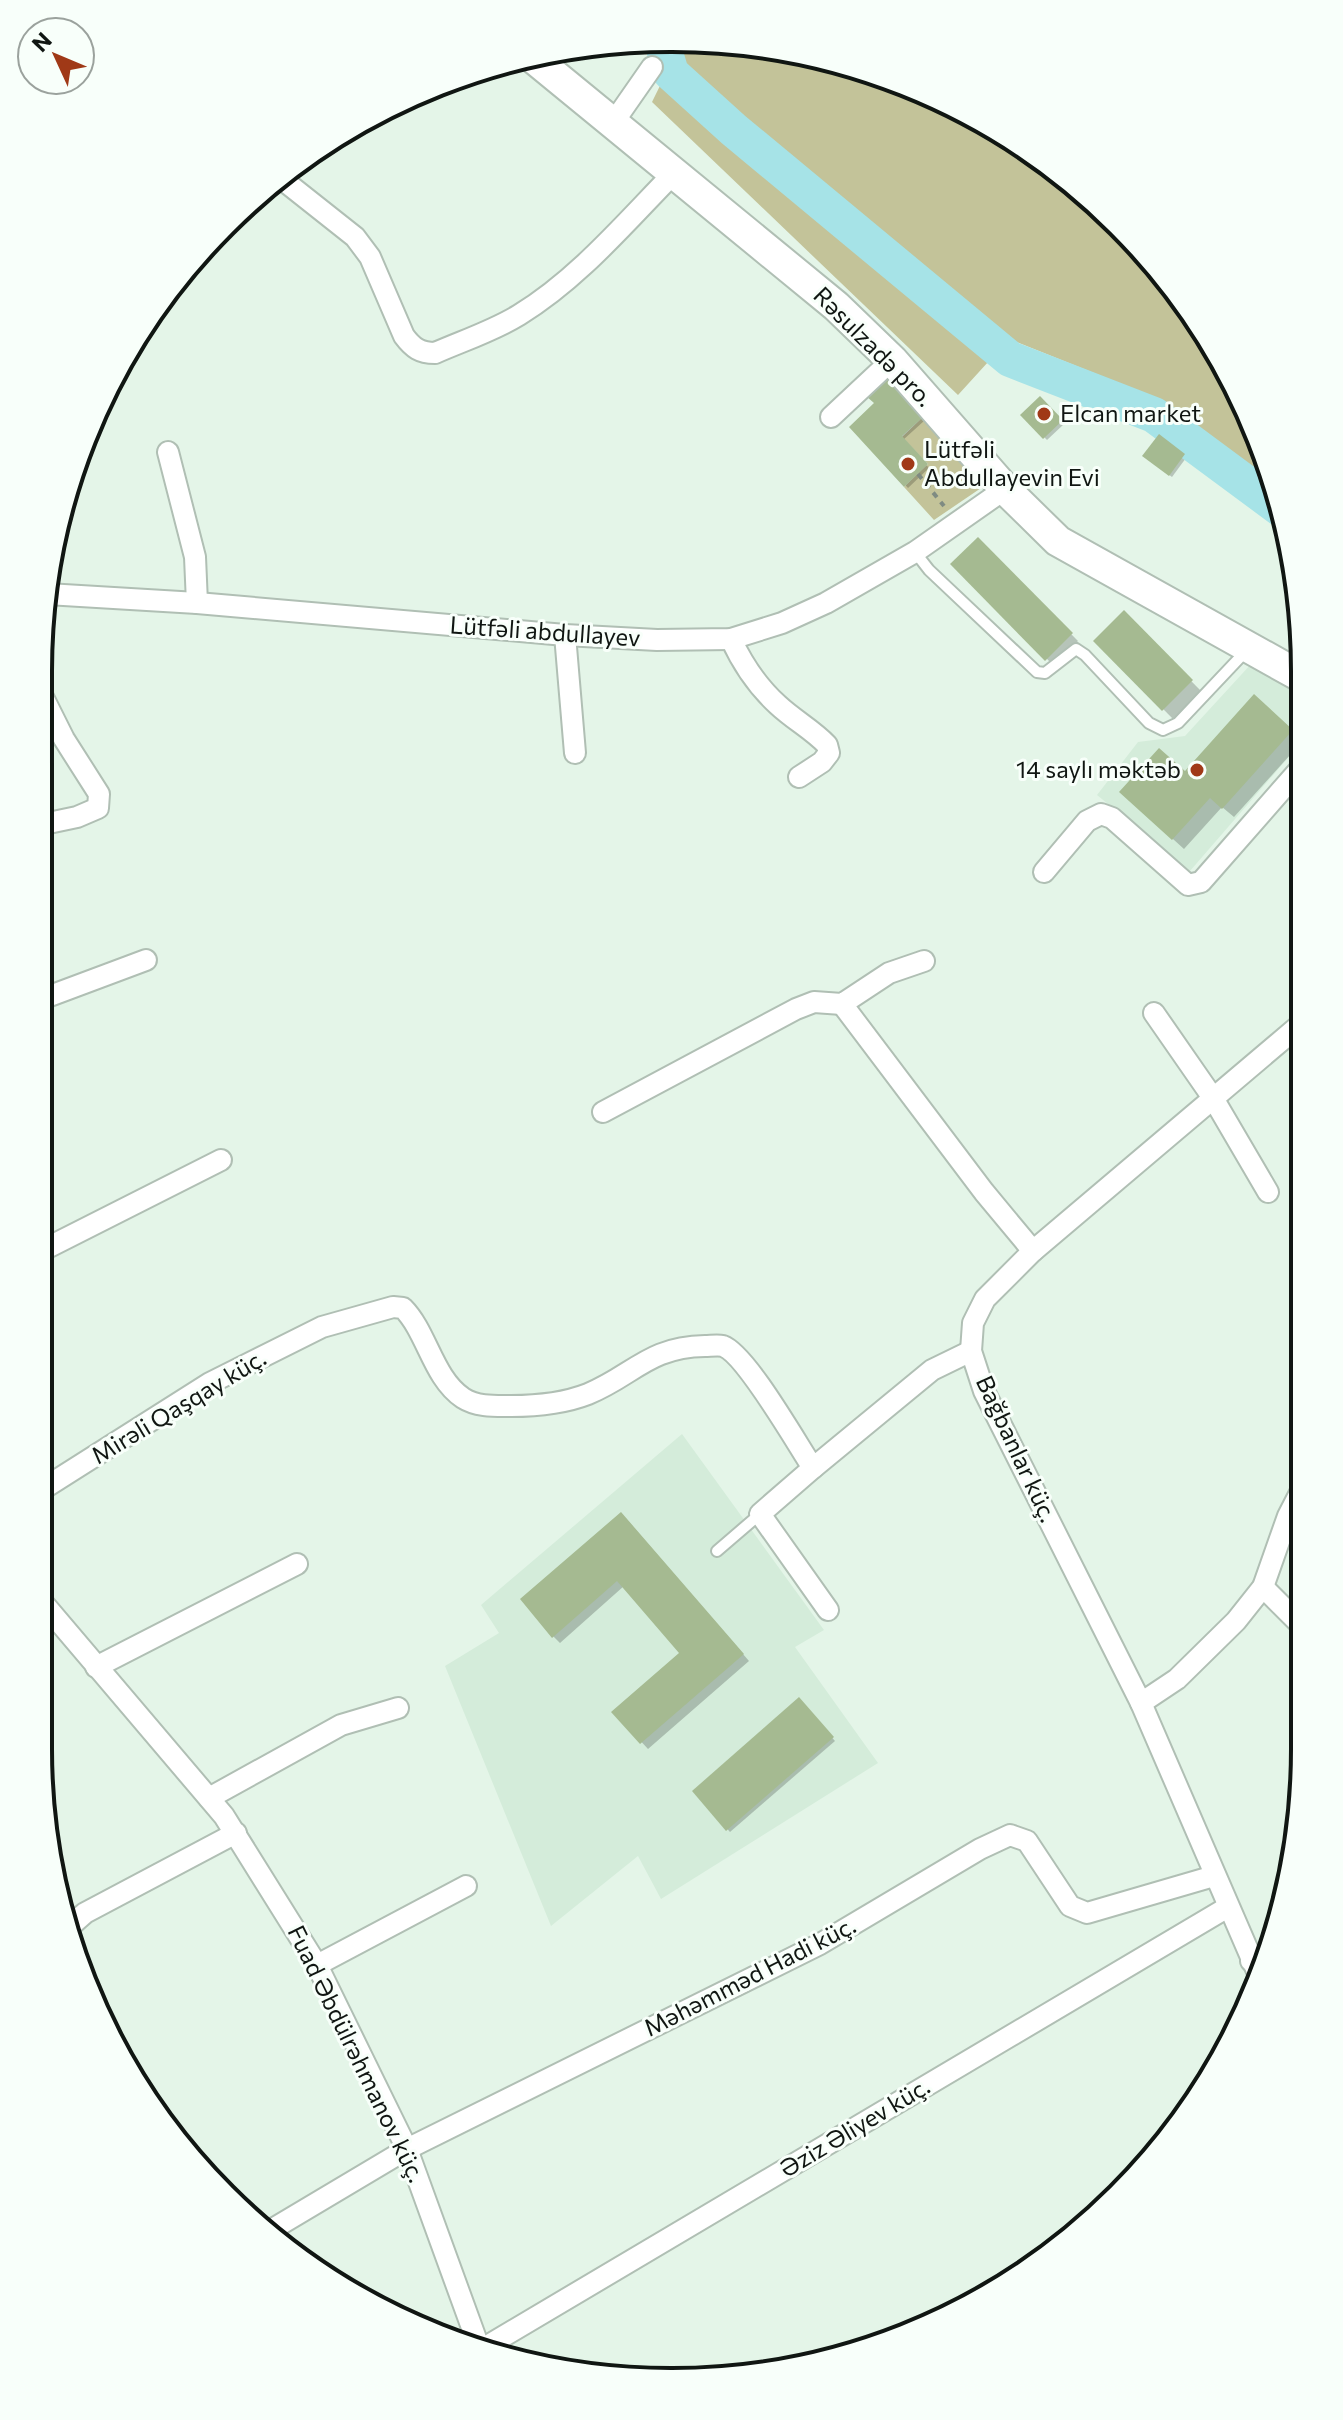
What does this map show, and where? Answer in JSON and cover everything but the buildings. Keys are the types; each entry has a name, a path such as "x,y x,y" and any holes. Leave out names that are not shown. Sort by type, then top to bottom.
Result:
{"street":[{"name":"Rəsulzadə pro.","path":"543,66 836,306 892,360 1035,522 1058,541 1291,671"},
{"path":"613,123 652,67"},
{"path":"289,184 355,237 370,257 404,336 423,353 435,353 516,317 542,300 583,265 673,174"},
{"path":"831,417 892,360"},
{"path":"168,452 195,557 197,603"},
{"name":"Lütfəli abdullayev","path":"57,595 197,603 565,635 657,640 731,639 782,623 826,603 915,552 1005,489"},
{"path":"565,635 575,753"},
{"path":"731,639 745,668 759,685 780,707 827,745 829,753 822,762 799,777"},
{"path":"52,715 99,794 98,808 52,822"},
{"path":"1044,872 1087,821 1101,814 1112,818 1188,885 1201,882 1291,779"},
{"path":"52,995 146,960"},
{"path":"603,1112 796,1009 814,1002 842,1004 889,973 924,961"},
{"path":"842,1004 984,1192 1033,1251"},
{"path":"1154,1013 1213,1098 1268,1192"},
{"name":"Bağbanlar küç.","path":"1252,1963 1141,1703 984,1391 971,1351 973,1323 985,1299 1033,1251 1291,1032"},
{"path":"52,1245 221,1160"},
{"name":"Mirəli Qaşqay küç.","path":"52,1483 210,1383 322,1327 393,1307 403,1308 412,1316 419,1335 447,1380 463,1398 488,1407 535,1406 588,1394 650,1357 686,1347 723,1346 741,1359 813,1468"},
{"path":"828,1610 760,1514 932,1370 971,1351"},
{"path":"1141,1703 1177,1679 1236,1621 1263,1587 1291,1510"},
{"path":"96,1667 297,1564"},
{"path":"1263,1587 1291,1615"},
{"name":"Fuad Əbdülrəhmanov küç.","path":"52,1614 236,1833 317,1965 407,2149 476,2336"},
{"path":"209,1798 341,1725 398,1708"},
{"path":"77,1920 85,1913 236,1833"},
{"name":"Məhəmməd Hadi küç.","path":"277,2226 407,2149 820,1944 980,1849 1010,1835 1027,1841 1070,1906 1087,1913 1214,1876"},
{"path":"317,1965 466,1886"},
{"name":"Əziz Əliyev küç.","path":"492,2341 1228,1907"}],"lane":[{"path":"915,552 929,570 1037,672 1045,673 1076,649 1149,723 1163,730 1178,723 1251,647"},
{"path":"717,1551 760,1514"}],"path":[{"path":"918,474 958,524"}],"shaded area":[{"name":"14 saylı məktəb","path":"1252,663 1291,687 1291,754 1190,871 1097,795 1138,742 1185,736"},
{"path":"682,1434 824,1630 795,1647 878,1763 661,1899 638,1856 551,1926 445,1666 499,1633 481,1605"}],"green space":[{"path":"677,52 752,57 832,73 909,99 1016,156 1110,233 1163,294 1208,362 1244,434 1258,471 1166,402 1009,339 958,395 652,102"},
{"path":"923,417 984,486 934,520 904,487 928,464 902,437"}],"waterway":[{"path":"665,52 671,73 734,130 1010,359 1154,415 1266,498"}],"place":[{"name":"Elcan market","path":"1044,414"},
{"name":"Lütfəli Abdullayevin Evi","path":"908,464"},
{"name":"14 saylı məktəb","path":"1197,770"}]}
